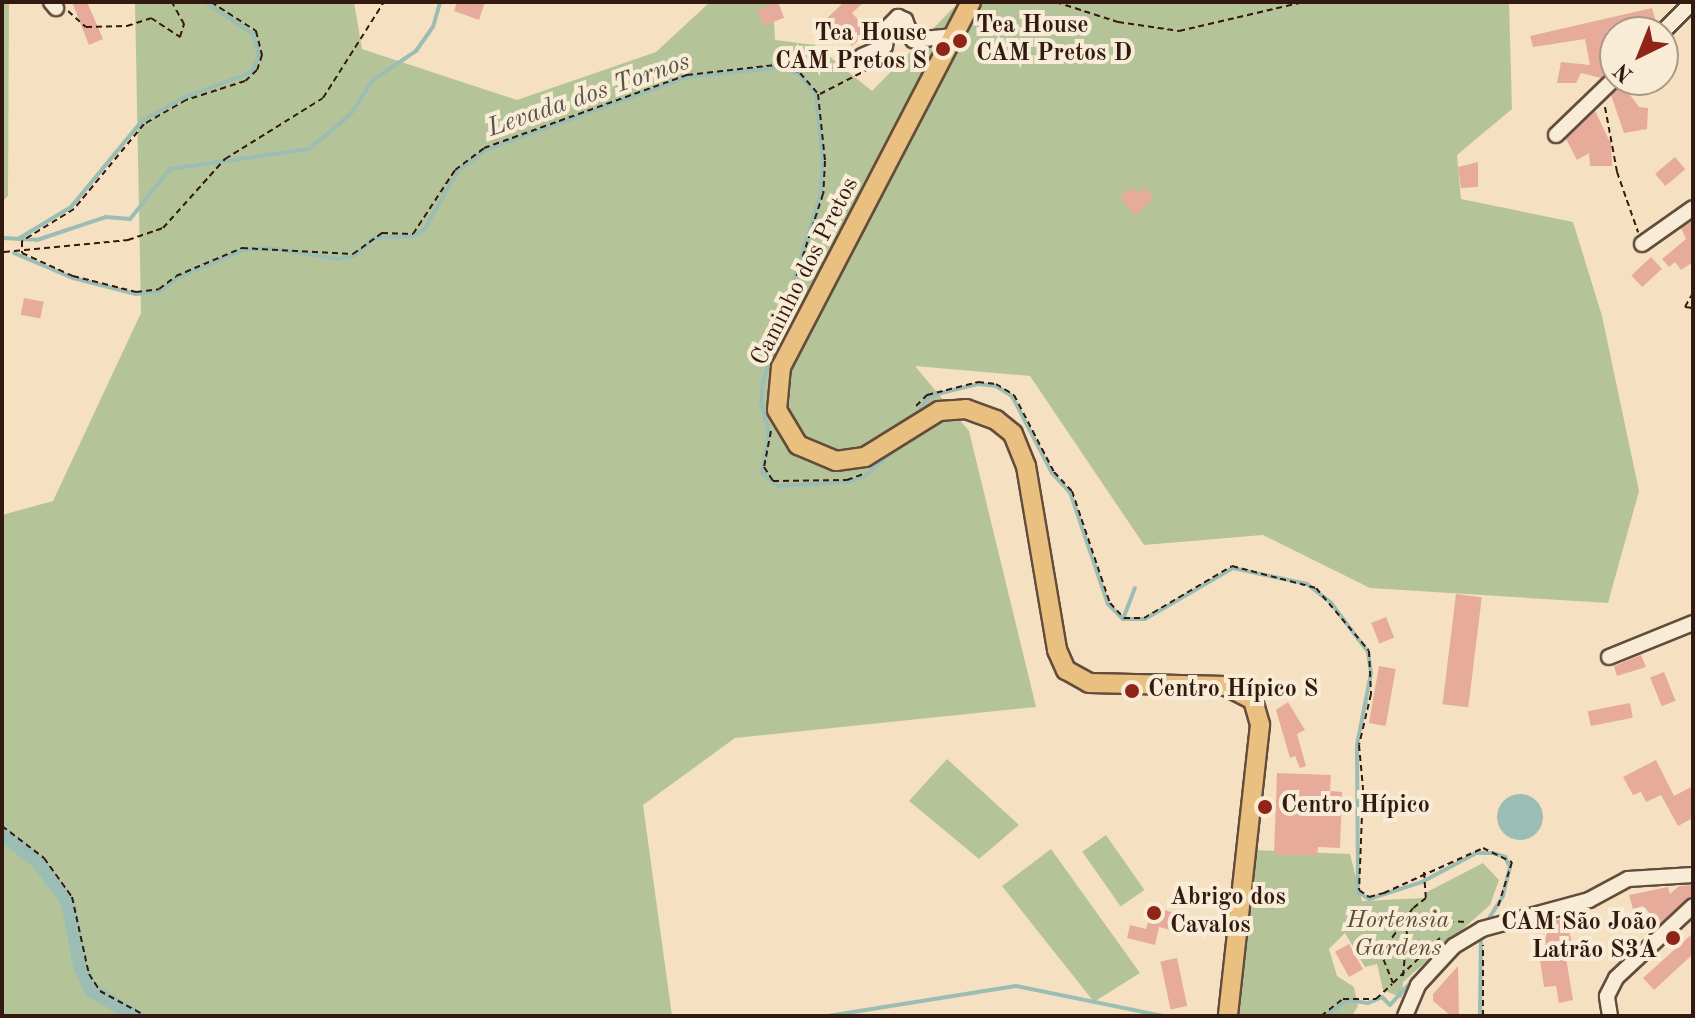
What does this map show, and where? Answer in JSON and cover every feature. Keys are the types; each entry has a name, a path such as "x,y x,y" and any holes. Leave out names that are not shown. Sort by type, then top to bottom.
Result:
{"main road":[{"name":"Caminho dos Pretos","path":"971,2 775,385 784,429 798,445 826,459 865,457 929,414 966,409 986,415 1013,434 1026,466 1057,650 1071,675 1113,686 1226,686 1242,691 1257,708 1260,725 1228,1016"}],"street":[{"path":"1679,16 1693,2"},
{"path":"862,56 885,46 889,26 898,17 905,20 913,40 954,36"},
{"path":"1556,135 1599,93"},
{"path":"1642,244 1693,208"},
{"path":"1609,657 1693,623"},
{"path":"1405,1016 1418,985 1454,946 1486,927 1589,900 1628,879 1693,875"},
{"path":"1610,1016 1607,996 1616,978 1693,906"}],"path":[{"path":"54,5 66,9 86,27 127,26 151,18 180,37 184,24 172,2"},
{"path":"22,249 22,241 74,209 144,124 186,100 254,75 262,55 256,31 211,2"},
{"path":"4,252 128,240 163,228 225,159 323,98 384,2"},
{"path":"1056,2 1118,22 1179,31 1304,2"},
{"path":"818,94 887,64 885,46"},
{"path":"22,249 73,276 136,292 159,289 176,276 242,248 269,246 338,257 353,254 382,233 413,234 455,170 484,148 687,75 784,64 800,73 818,94 823,194 775,343"},
{"path":"1603,96 1617,172 1642,244"},
{"path":"1693,293 1685,307 1693,308"},
{"path":"908,429 916,405 927,395 978,382 1009,390 1054,472 1072,491 1110,603 1124,618 1144,618 1232,566 1316,588 1362,637 1371,662 1371,694 1359,745 1363,788 1359,890 1366,897 1384,893 1483,848 1506,855 1512,867 1505,897 1486,927 1483,1016"},
{"path":"769,421 764,467 773,481 847,480 873,467"},
{"path":"2,826 44,858 72,897 89,974 100,991 146,1016"},
{"path":"1393,983 1376,941 1389,942 1426,898 1424,872"},
{"path":"1402,925 1438,911 1448,921 1463,920 1486,927"},
{"path":"1402,925 1407,932 1403,979"},
{"path":"1321,1016 1343,999 1376,999 1393,983 1403,979 1440,938"},
{"path":"1403,979 1418,985"}],"green space":[{"path":"2,2 9,2 8,196 2,202"},
{"path":"135,2 354,2 362,49 517,100 656,52 710,2 773,2 775,40 815,45 872,91 959,2 1509,2 1512,109 1457,155 1461,199 1573,222 1602,316 1639,491 1608,603 1370,588 1263,535 1144,545 1030,376 915,366 969,431 1036,707 735,738 643,805 672,1016 2,1016 2,515 53,501 141,313"},
{"path":"947,759 1019,825 979,859 909,801"},
{"path":"1106,835 1144,890 1121,907 1082,852"},
{"path":"1051,849 1140,973 1094,1002 1002,886"},
{"name":"Hortensia Gardens","path":"1252,850 1350,854 1362,901 1425,898 1425,893 1483,863 1499,880 1490,905 1403,982 1402,998 1383,990 1377,964 1365,967 1345,933 1329,949 1337,976 1354,987 1358,1006 1352,1016 1226,1016"}],"water":[{"path":"1520,794 1536,801 1543,817 1536,833 1520,840 1504,833 1497,817 1504,801"}],"building":[{"path":"72,2 87,2 103,39 89,45"},
{"path":"457,2 485,2 479,20 454,11"},
{"path":"778,2 784,18 764,26 757,10"},
{"path":"844,2 864,2 852,13 875,38 871,41 860,39 852,46 844,37 838,44 820,25"},
{"path":"1652,8 1654,16 1617,16"},
{"path":"1599,20 1599,78 1581,73 1576,83 1557,83 1561,62 1590,65 1585,39 1533,47 1530,36"},
{"path":"1611,96 1631,96 1639,107 1648,108 1647,129 1624,133"},
{"path":"1595,111 1611,144 1612,166 1590,166 1589,153 1577,160 1566,139"},
{"path":"1675,157 1685,169 1665,186 1655,174"},
{"path":"1478,162 1478,187 1461,188 1458,167"},
{"path":"1132,187 1137,194 1144,187 1154,197 1135,216 1120,197"},
{"path":"1693,220 1693,262 1681,270 1675,262 1669,267 1662,259 1686,239 1681,228"},
{"path":"1651,257 1662,269 1642,287 1631,275"},
{"path":"24,298 44,302 40,319 21,315"},
{"path":"1456,594 1482,597 1468,707 1442,704"},
{"path":"1386,617 1394,637 1379,643 1371,623"},
{"path":"1641,655 1646,667 1617,676 1614,666"},
{"path":"1379,666 1396,669 1386,726 1369,723"},
{"path":"1664,672 1676,701 1662,706 1650,678"},
{"path":"1288,702 1305,730 1297,734 1306,766 1300,768 1295,756 1290,758 1276,710"},
{"path":"1630,703 1633,718 1591,726 1588,711"},
{"path":"1656,760 1674,796 1693,786 1693,818 1678,826 1661,795 1646,802 1641,792 1633,795 1623,777"},
{"path":"1277,773 1331,775 1330,791 1342,792 1340,848 1318,847 1317,856 1274,854"},
{"path":"1693,885 1693,896 1659,924 1643,906 1633,909 1629,895 1668,887 1670,894 1679,886"},
{"path":"1152,907 1183,915 1179,932 1159,927 1155,945 1127,938 1130,925 1146,929"},
{"path":"1567,918 1572,945 1564,946 1573,1000 1559,1003 1556,986 1544,987 1540,960 1548,959 1542,923"},
{"path":"1693,933 1693,954 1654,990 1643,978"},
{"path":"1349,944 1363,969 1349,977 1335,952"},
{"path":"1177,958 1187,1006 1171,1009 1160,962"},
{"path":"1458,966 1459,1016 1451,1016 1433,1001 1433,994"}],"waterway":[{"name":"Levada dos Tornos","path":"18,239 71,207 142,121 185,97 252,72 259,55 253,34 205,2"},
{"path":"2,238 37,240 106,217 130,219 170,169 309,149 350,115 373,80 416,51 433,27 440,2"},
{"name":"Levada dos Tornos","path":"14,253 73,278 136,294 160,291 177,278 243,250 269,248 338,259 354,256 374,238 414,236 425,228 457,172 485,150 687,77 783,67 799,74 816,94 823,161 821,193 763,381 761,403 769,433 762,473 778,486 848,482 865,476 905,441"},
{"name":"Levada dos Tornos","path":"921,408 929,396 978,384 996,386 1012,396 1052,473 1070,492 1108,604 1123,619 1145,619 1233,568 1307,584 1331,603 1368,652 1371,673 1357,745 1358,892 1369,899 1422,882 1476,853 1493,853 1505,857 1510,867 1503,896 1486,923"},
{"path":"1123,619 1135,588"},
{"path":"2,834 38,862 68,902 80,966 91,990 135,1016"},
{"name":"Levada dos Tornos","path":"1480,1016 1481,936"},
{"path":"1325,1016 1348,1000 1368,1003 1382,997 1390,1005 1443,947"},
{"path":"828,1016 1016,986 1164,1016"}],"place":[{"name":"Tea House CAM Pretos D","path":"960,41"},
{"name":"Tea House CAM Pretos S","path":"943,49"},
{"name":"Centro Hípico S","path":"1132,691"},
{"name":"Centro Hípico","path":"1265,807"},
{"name":"Abrigo dos Cavalos","path":"1154,913"},
{"name":"CAM São João Latrão S3A","path":"1673,938"}]}
